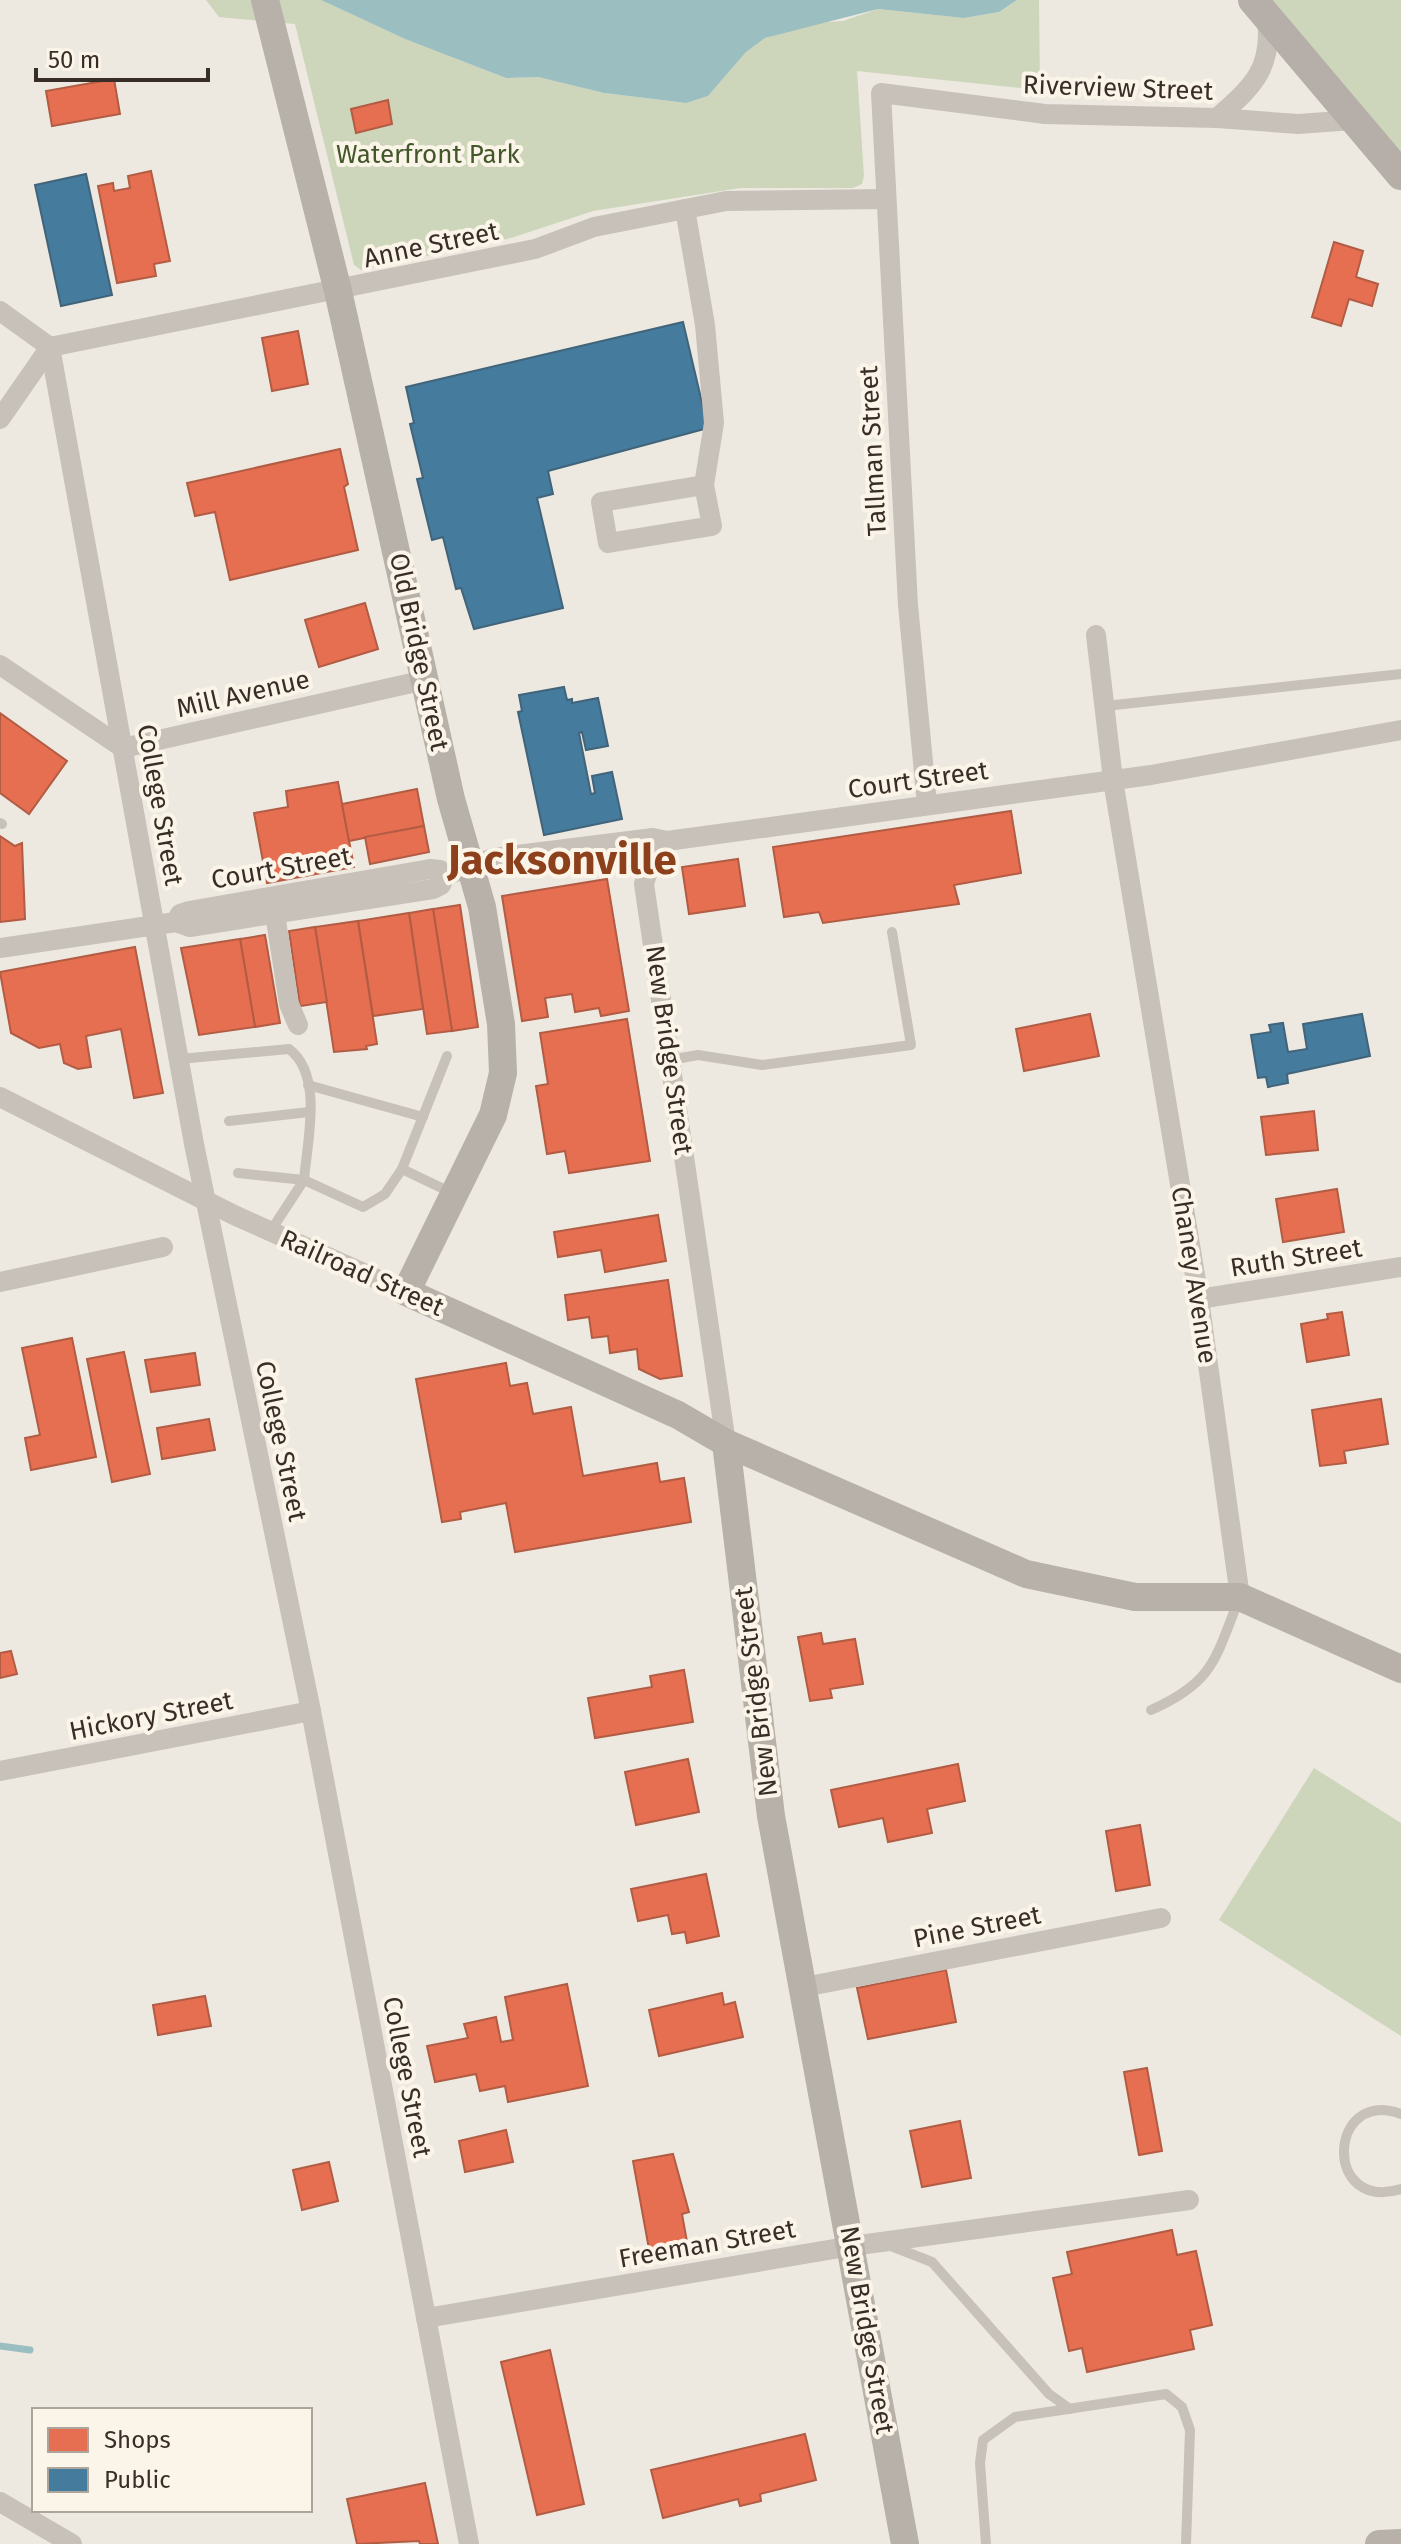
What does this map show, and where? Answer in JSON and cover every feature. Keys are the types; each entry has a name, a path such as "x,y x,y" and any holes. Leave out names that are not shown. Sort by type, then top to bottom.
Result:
{"main road":[{"path":"1260,8 1401,175"},
{"name":"Old Bridge Street","path":"268,11 338,291 451,799 473,867 501,1024 503,1073 493,1115 406,1292"},
{"name":"Railroad Street","path":"406,1292 678,1415 726,1443 1026,1574 1135,1597 1240,1597"},
{"name":"New Bridge Street","path":"726,1443 771,1816 804,1987 864,2244 905,2544"},
{"path":"1240,1597 1401,1669"},
{"path":"1379,2544 1401,2543"}],"street":[{"path":"1217,118 1246,92 1266,64 1270,44 1260,8"},
{"name":"Riverview Street","path":"881,93 1045,114 1217,118 1298,124 1354,120"},
{"name":"Tallman Street","path":"881,93 884,199 908,605 927,804"},
{"name":"Anne Street","path":"50,347 535,249 594,227 726,201 884,199"},
{"path":"685,209 705,325 714,423 704,485 712,526 608,543 601,502 704,485"},
{"path":"0,311 50,347 0,419"},
{"name":"College Street","path":"50,347 205,1201 311,1711 469,2544"},
{"name":"Chaney Avenue","path":"1096,635 1113,780 1199,1299 1240,1597"},
{"path":"0,665 123,748"},
{"name":"Mill Avenue","path":"123,748 425,680"},
{"name":"Court Street","path":"0,948 176,922 180,914 189,911 260,910 391,886 433,869 443,871 445,876 493,858 653,838 667,841 1113,780 1401,730"},
{"name":"New Bridge Street","path":"667,841 649,868 644,884 726,1443"},
{"path":"260,910 298,1025"},
{"name":"Railroad Street","path":"0,1097 205,1201 406,1292"},
{"path":"0,1282 163,1247"},
{"name":"Ruth Street","path":"1199,1299 1401,1267"},
{"name":"Hickory Street","path":"0,1771 311,1711"},
{"name":"Pine Street","path":"804,1987 1161,1918"},
{"name":"Freeman Street","path":"426,2318 864,2244 1189,2200"},
{"path":"0,2502 72,2544"}],"lane":[{"path":"1105,706 1401,674"},
{"path":"670,1060 698,1055 762,1065 911,1045 892,932"},
{"path":"179,1059 289,1049 302,1058 308,1085 309,1112 304,1180 270,1232"},
{"path":"238,1173 304,1180 363,1207 385,1194 402,1169 447,1056"},
{"path":"308,1085 423,1117"},
{"path":"229,1121 309,1112"},
{"path":"402,1169 455,1194"},
{"path":"1151,1710 1173,1700 1211,1669 1240,1597"},
{"path":"1401,2114 1378,2110 1366,2114 1355,2122 1343,2145 1347,2169 1363,2187 1388,2193 1401,2189"},
{"path":"864,2244 903,2249 932,2262 1049,2394 1070,2409"},
{"path":"986,2544 980,2463 983,2440 1015,2417 1166,2394 1182,2407 1190,2430 1186,2544"}],"green space":[{"name":"Waterfront Park","path":"206,0 321,0 405,39 506,78 538,77 604,93 685,103 708,96 746,52 765,38 815,23 843,21 878,9 964,18 999,12 1017,0 1039,0 1040,90 857,71 864,176 862,184 853,188 740,188 593,211 511,238 361,270 354,265 295,24 219,17"},
{"path":"1253,0 1401,0 1401,175"},
{"path":"1314,1768 1401,1823 1401,2036 1219,1920"}],"water":[{"path":"321,0 1017,0 999,12 964,18 878,9 765,38 746,52 708,96 686,103 604,93 538,77 506,78 405,39"}],"building: Shops":[{"path":"114,79 120,114 52,126 46,91"},
{"path":"388,100 392,124 356,133 351,109"},
{"path":"151,171 170,261 154,264 156,276 117,283 98,186 113,183 114,191 130,188 128,176"},
{"path":"1334,242 1363,251 1356,277 1378,284 1372,306 1349,299 1341,326 1312,317"},
{"path":"298,331 308,384 272,391 262,338"},
{"path":"340,449 348,484 344,487 358,550 230,580 215,512 195,516 187,483"},
{"path":"365,603 378,649 319,667 305,620"},
{"path":"0,713 67,761 29,814 0,793"},
{"path":"338,782 354,867 267,883 254,813 288,807 286,791"},
{"path":"417,789 424,826 349,841 342,804"},
{"path":"1011,811 1021,873 954,885 959,904 823,923 819,912 784,917 773,847"},
{"path":"424,826 429,852 370,864 365,837"},
{"path":"0,836 15,846 22,843 25,919 0,922"},
{"path":"738,859 745,906 689,914 682,867"},
{"path":"607,879 629,1011 601,1016 599,1008 575,1012 572,994 545,998 548,1017 522,1021 502,896"},
{"path":"460,905 478,1027 452,1031 433,909"},
{"path":"433,909 452,1031 427,1034 409,913"},
{"path":"409,913 423,1009 373,1016 358,921"},
{"path":"358,921 377,1044 366,1046 367,1049 334,1052 315,927"},
{"path":"315,927 327,1002 300,1006 289,931"},
{"path":"265,935 280,1023 255,1027 240,939"},
{"path":"240,939 255,1027 199,1035 181,948"},
{"path":"135,947 163,1093 134,1098 121,1029 86,1036 91,1067 78,1069 64,1063 60,1044 39,1048 11,1033 0,972"},
{"path":"1090,1014 1099,1056 1024,1071 1016,1029"},
{"path":"627,1019 650,1161 569,1173 565,1151 547,1154 536,1086 548,1084 540,1033"},
{"path":"1314,1111 1318,1150 1266,1155 1261,1117"},
{"path":"1337,1189 1344,1232 1283,1242 1276,1199"},
{"path":"658,1215 666,1261 605,1272 601,1250 558,1257 554,1232"},
{"path":"668,1280 682,1376 660,1379 639,1369 637,1349 610,1353 608,1336 592,1338 589,1317 568,1320 565,1295"},
{"path":"1342,1312 1349,1355 1307,1362 1301,1324 1328,1319 1327,1314"},
{"path":"72,1338 96,1457 31,1470 25,1438 40,1435 22,1348"},
{"path":"124,1352 150,1474 112,1482 87,1359"},
{"path":"195,1353 200,1385 151,1392 145,1360"},
{"path":"506,1363 510,1386 527,1383 533,1414 571,1407 583,1476 657,1463 660,1482 684,1478 691,1522 515,1552 506,1503 460,1512 461,1519 442,1522 416,1379"},
{"path":"1381,1399 1388,1444 1344,1451 1346,1463 1320,1466 1312,1410"},
{"path":"209,1419 215,1450 162,1459 157,1428"},
{"path":"821,1633 823,1644 855,1639 863,1684 830,1689 832,1698 810,1701 798,1637"},
{"path":"11,1651 17,1674 0,1678 0,1653"},
{"path":"684,1670 693,1722 595,1738 588,1698 652,1687 650,1676"},
{"path":"688,1759 699,1812 636,1825 625,1772"},
{"path":"958,1764 965,1801 927,1809 932,1833 888,1842 883,1818 839,1827 831,1790"},
{"path":"1140,1825 1150,1885 1116,1891 1106,1831"},
{"path":"706,1874 719,1936 687,1943 685,1932 672,1934 668,1915 638,1921 631,1889"},
{"path":"946,1970 956,2022 868,2039 857,1988"},
{"path":"567,1984 588,2086 508,2102 505,2086 480,2091 476,2074 435,2082 427,2046 468,2038 464,2024 496,2017 501,2042 513,2040 505,1997"},
{"path":"722,1993 724,2005 735,2002 743,2037 659,2056 649,2010"},
{"path":"205,1996 211,2026 158,2035 153,2005"},
{"path":"1147,2068 1162,2151 1139,2155 1124,2072"},
{"path":"960,2121 971,2178 922,2187 910,2131"},
{"path":"506,2130 513,2162 465,2172 459,2141"},
{"path":"673,2154 689,2212 682,2214 689,2253 651,2260 633,2161"},
{"path":"329,2162 338,2201 302,2210 293,2170"},
{"path":"1172,2230 1177,2255 1196,2251 1212,2325 1190,2330 1194,2349 1087,2372 1082,2348 1069,2351 1053,2278 1072,2274 1067,2252"},
{"path":"550,2350 584,2504 537,2515 501,2362"},
{"path":"805,2434 816,2480 760,2494 761,2501 740,2506 738,2499 663,2518 651,2470"},
{"path":"425,2483 438,2544 420,2544 419,2541 357,2544 347,2499"}],"building: Public":[{"path":"86,174 112,295 61,306 35,185"},
{"path":"683,322 708,428 548,471 553,494 537,498 563,608 474,629 461,588 456,589 443,537 432,540 417,479 423,478 410,424 414,423 406,387"},
{"path":"564,687 567,700 572,699 572,703 598,698 608,746 586,750 582,732 579,733 591,794 595,793 592,776 612,772 622,819 544,835 518,712 522,711 519,695"},
{"path":"1362,1014 1370,1056 1287,1074 1288,1083 1268,1087 1266,1077 1258,1078 1251,1035 1271,1032 1269,1025 1283,1023 1288,1052 1307,1049 1303,1024"}],"waterway":[{"path":"0,2346 30,2350"}],"district":[{"name":"Jacksonville","path":"562,860"}]}
